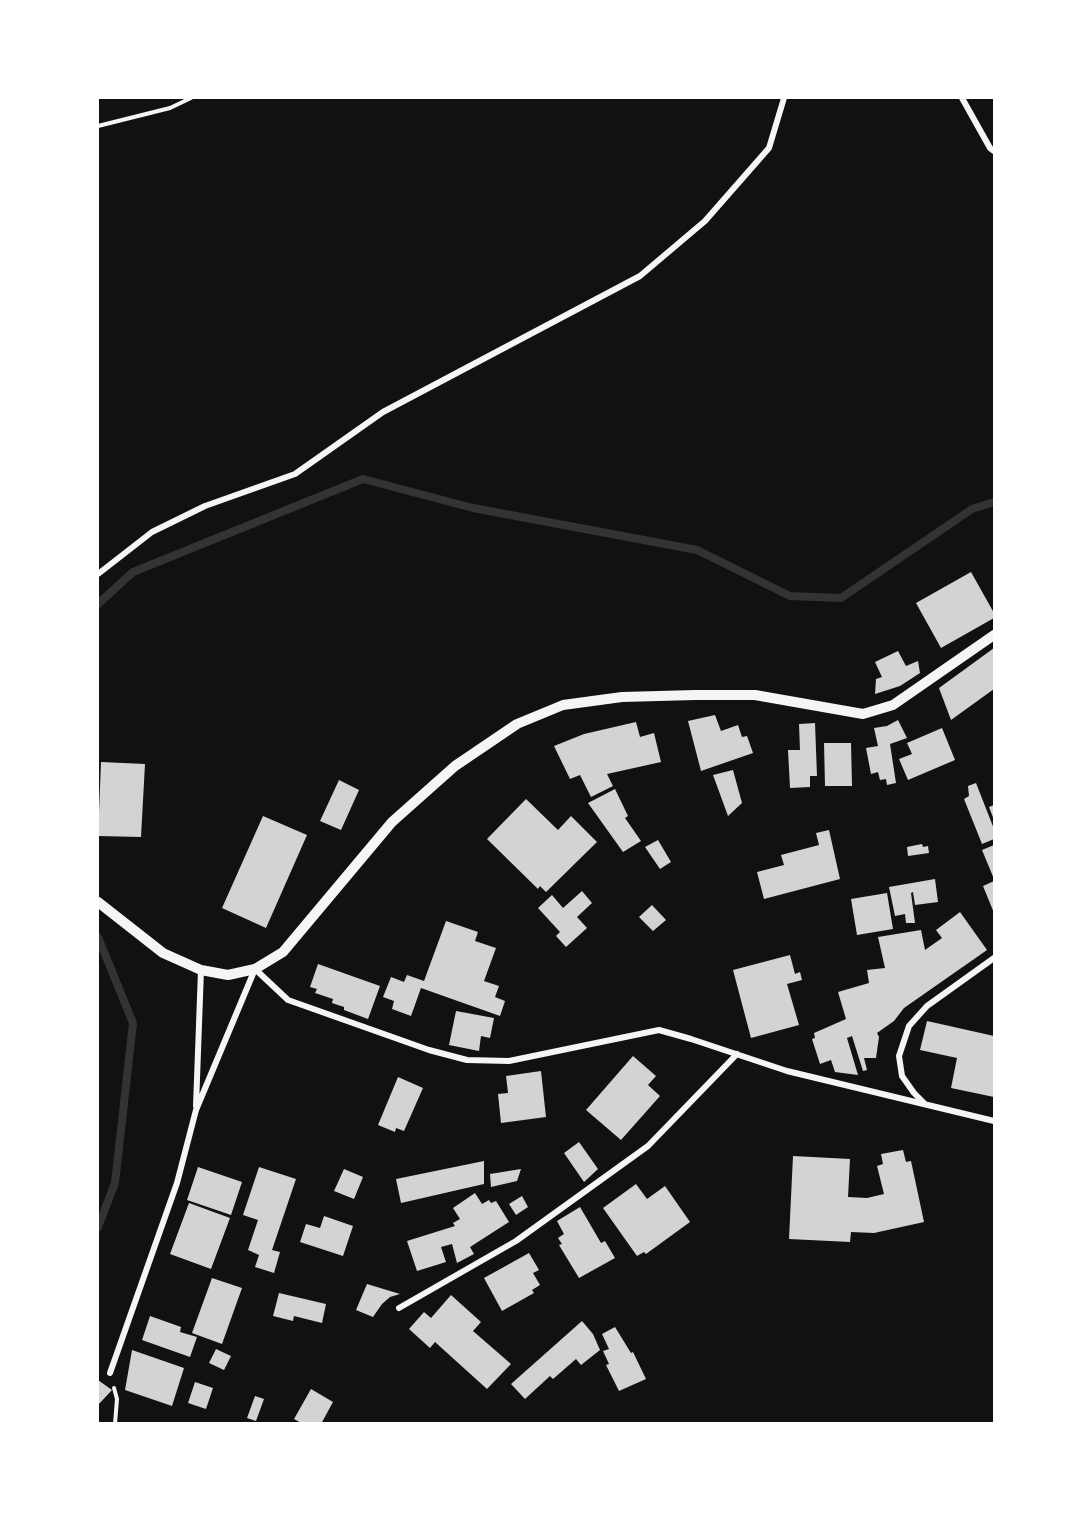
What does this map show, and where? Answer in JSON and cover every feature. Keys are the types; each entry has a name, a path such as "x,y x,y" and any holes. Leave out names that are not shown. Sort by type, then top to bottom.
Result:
{"street":[{"path":"98,574 152,532 205,506 296,474 383,412 640,276 705,221 769,148 784,98"},
{"path":"962,98 990,148 994,151"},
{"path":"98,902 163,953 201,970 228,975 255,969 283,952 392,822 454,766 517,724 563,705 622,697 755,695 863,714 893,705 994,635"},
{"path":"928,1106 914,1093 902,1076 899,1056 909,1026 927,1006 994,958"},
{"path":"255,969 288,1000 429,1050 467,1060 509,1061 659,1030 691,1038 787,1071 994,1121"},
{"path":"110,1372 177,1183 196,1110 255,969"},
{"path":"196,1110 201,970"},
{"path":"399,1308 516,1241 648,1146 737,1054"}],"path":[{"path":"98,126 170,108 191,98"},
{"path":"110,1372 117,1399 115,1424"}],"building":[{"path":"971,572 994,613 994,618 941,648 916,603"},
{"path":"994,648 994,689 951,720 939,688"},
{"path":"898,651 906,666 918,661 920,673 900,686 875,694 876,679 882,677 875,662"},
{"path":"715,715 721,731 738,725 742,737 747,736 753,753 701,771 688,721"},
{"path":"898,720 907,738 890,744 896,783 887,785 886,779 880,780 878,772 871,774 866,748 878,746 874,728 887,726"},
{"path":"636,722 640,737 654,733 661,762 607,774 613,786 591,797 580,775 570,779 554,746 584,734"},
{"path":"815,723 817,776 810,776 810,787 790,788 788,750 800,750 799,724"},
{"path":"942,728 955,760 908,780 899,759 912,754 907,743"},
{"path":"824,743 851,743 852,786 825,786"},
{"path":"101,762 145,764 141,837 98,836"},
{"path":"733,770 742,803 728,816 713,775"},
{"path":"339,780 359,790 341,830 320,821"},
{"path":"976,783 994,829 994,839 982,844 964,799 969,796 968,786"},
{"path":"615,789 628,816 625,818 641,841 623,852 588,803"},
{"path":"526,799 558,830 571,816 597,842 546,892 540,886 538,889 487,839"},
{"path":"994,805 994,820 989,807"},
{"path":"263,816 307,835 266,928 222,908"},
{"path":"829,830 840,879 764,899 757,872 784,865 781,855 819,845 816,833"},
{"path":"658,840 671,862 660,869 645,847"},
{"path":"922,844 923,847 928,846 929,853 908,856 907,847"},
{"path":"994,845 994,879 982,850"},
{"path":"935,879 938,902 915,905 913,892 911,893 915,923 906,923 905,914 895,916 889,887"},
{"path":"994,881 994,913 983,886"},
{"path":"582,891 592,903 577,917 587,928 566,947 556,936 560,932 538,908 552,895 563,908"},
{"path":"887,893 893,929 857,935 851,899"},
{"path":"652,905 666,920 653,931 639,917"},
{"path":"960,912 987,950 904,1008 894,1021 877,1033 879,1037 876,1058 864,1058 867,1070 863,1071 852,1036 847,1038 858,1075 835,1072 831,1060 820,1064 812,1039 815,1038 814,1033 846,1019 838,992 869,983 867,970 885,968 878,937 921,930 925,950 942,938 936,930"},
{"path":"446,921 478,932 475,941 496,948 484,981 499,986 495,997 505,1001 500,1016 421,988 411,1016 392,1009 394,1001 383,997 391,977 404,982 407,975 424,981"},
{"path":"790,955 795,974 800,972 802,980 787,984 799,1025 751,1038 733,970"},
{"path":"318,964 380,986 368,1019 344,1010 344,1007 332,1003 333,999 315,993 317,989 310,987"},
{"path":"456,1011 494,1018 490,1038 481,1036 479,1051 449,1045"},
{"path":"927,1021 994,1036 994,1097 951,1088 957,1058 920,1050"},
{"path":"633,1056 656,1076 648,1085 660,1096 621,1140 586,1110"},
{"path":"541,1071 546,1117 501,1123 498,1094 508,1093 506,1076"},
{"path":"398,1077 423,1088 404,1131 396,1128 395,1132 378,1125"},
{"path":"579,1142 598,1169 584,1182 564,1153"},
{"path":"903,1150 906,1162 911,1161 924,1222 874,1233 851,1232 850,1242 789,1239 793,1156 850,1159 848,1197 867,1198 884,1194 877,1166 883,1164 881,1154"},
{"path":"484,1161 484,1184 401,1203 396,1179"},
{"path":"198,1167 242,1182 231,1215 187,1200"},
{"path":"259,1167 296,1179 272,1250 280,1252 274,1273 255,1267 259,1255 248,1250 258,1220 243,1215"},
{"path":"344,1169 363,1177 354,1199 334,1191"},
{"path":"521,1169 517,1181 491,1187 490,1174"},
{"path":"636,1184 647,1199 665,1186 690,1222 646,1254 644,1252 637,1256 603,1208"},
{"path":"475,1193 482,1204 489,1200 491,1203 496,1201 509,1222 470,1247 474,1254 457,1263 452,1244 441,1247 446,1262 417,1271 407,1241 455,1226 453,1223 460,1219 453,1208"},
{"path":"522,1196 528,1207 516,1215 509,1204"},
{"path":"189,1203 230,1218 211,1269 170,1254"},
{"path":"580,1207 601,1243 605,1241 615,1258 579,1278 559,1245 562,1244 558,1238 564,1234 557,1221"},
{"path":"324,1216 353,1226 343,1256 300,1242 306,1224 320,1228"},
{"path":"529,1253 539,1270 533,1273 540,1285 532,1290 534,1293 502,1311 484,1278"},
{"path":"212,1278 242,1288 222,1344 192,1333"},
{"path":"367,1284 400,1294 390,1297 373,1317 356,1310"},
{"path":"279,1293 326,1304 322,1323 294,1316 293,1321 273,1316"},
{"path":"451,1295 481,1322 473,1331 511,1364 487,1389 435,1342 430,1348 409,1329 424,1312 431,1318"},
{"path":"150,1316 181,1327 180,1332 197,1337 190,1357 142,1340"},
{"path":"582,1321 593,1334 600,1350 581,1365 576,1359 553,1379 550,1376 525,1399 511,1384"},
{"path":"615,1327 631,1353 633,1352 646,1379 619,1391 606,1365 609,1364 603,1351 609,1349 602,1334"},
{"path":"216,1349 231,1356 224,1370 209,1363"},
{"path":"132,1350 184,1368 172,1406 125,1390"},
{"path":"98,1380 112,1390 98,1405"},
{"path":"195,1382 213,1388 206,1409 188,1403"},
{"path":"311,1389 333,1402 321,1424 303,1424 294,1419"},
{"path":"255,1396 264,1399 256,1421 247,1418"}],"waterway":[{"path":"98,604 133,572 363,479 473,508 697,550 790,596 841,598 972,509 994,502"},
{"path":"98,937 133,1023 115,1183 98,1227"}]}
